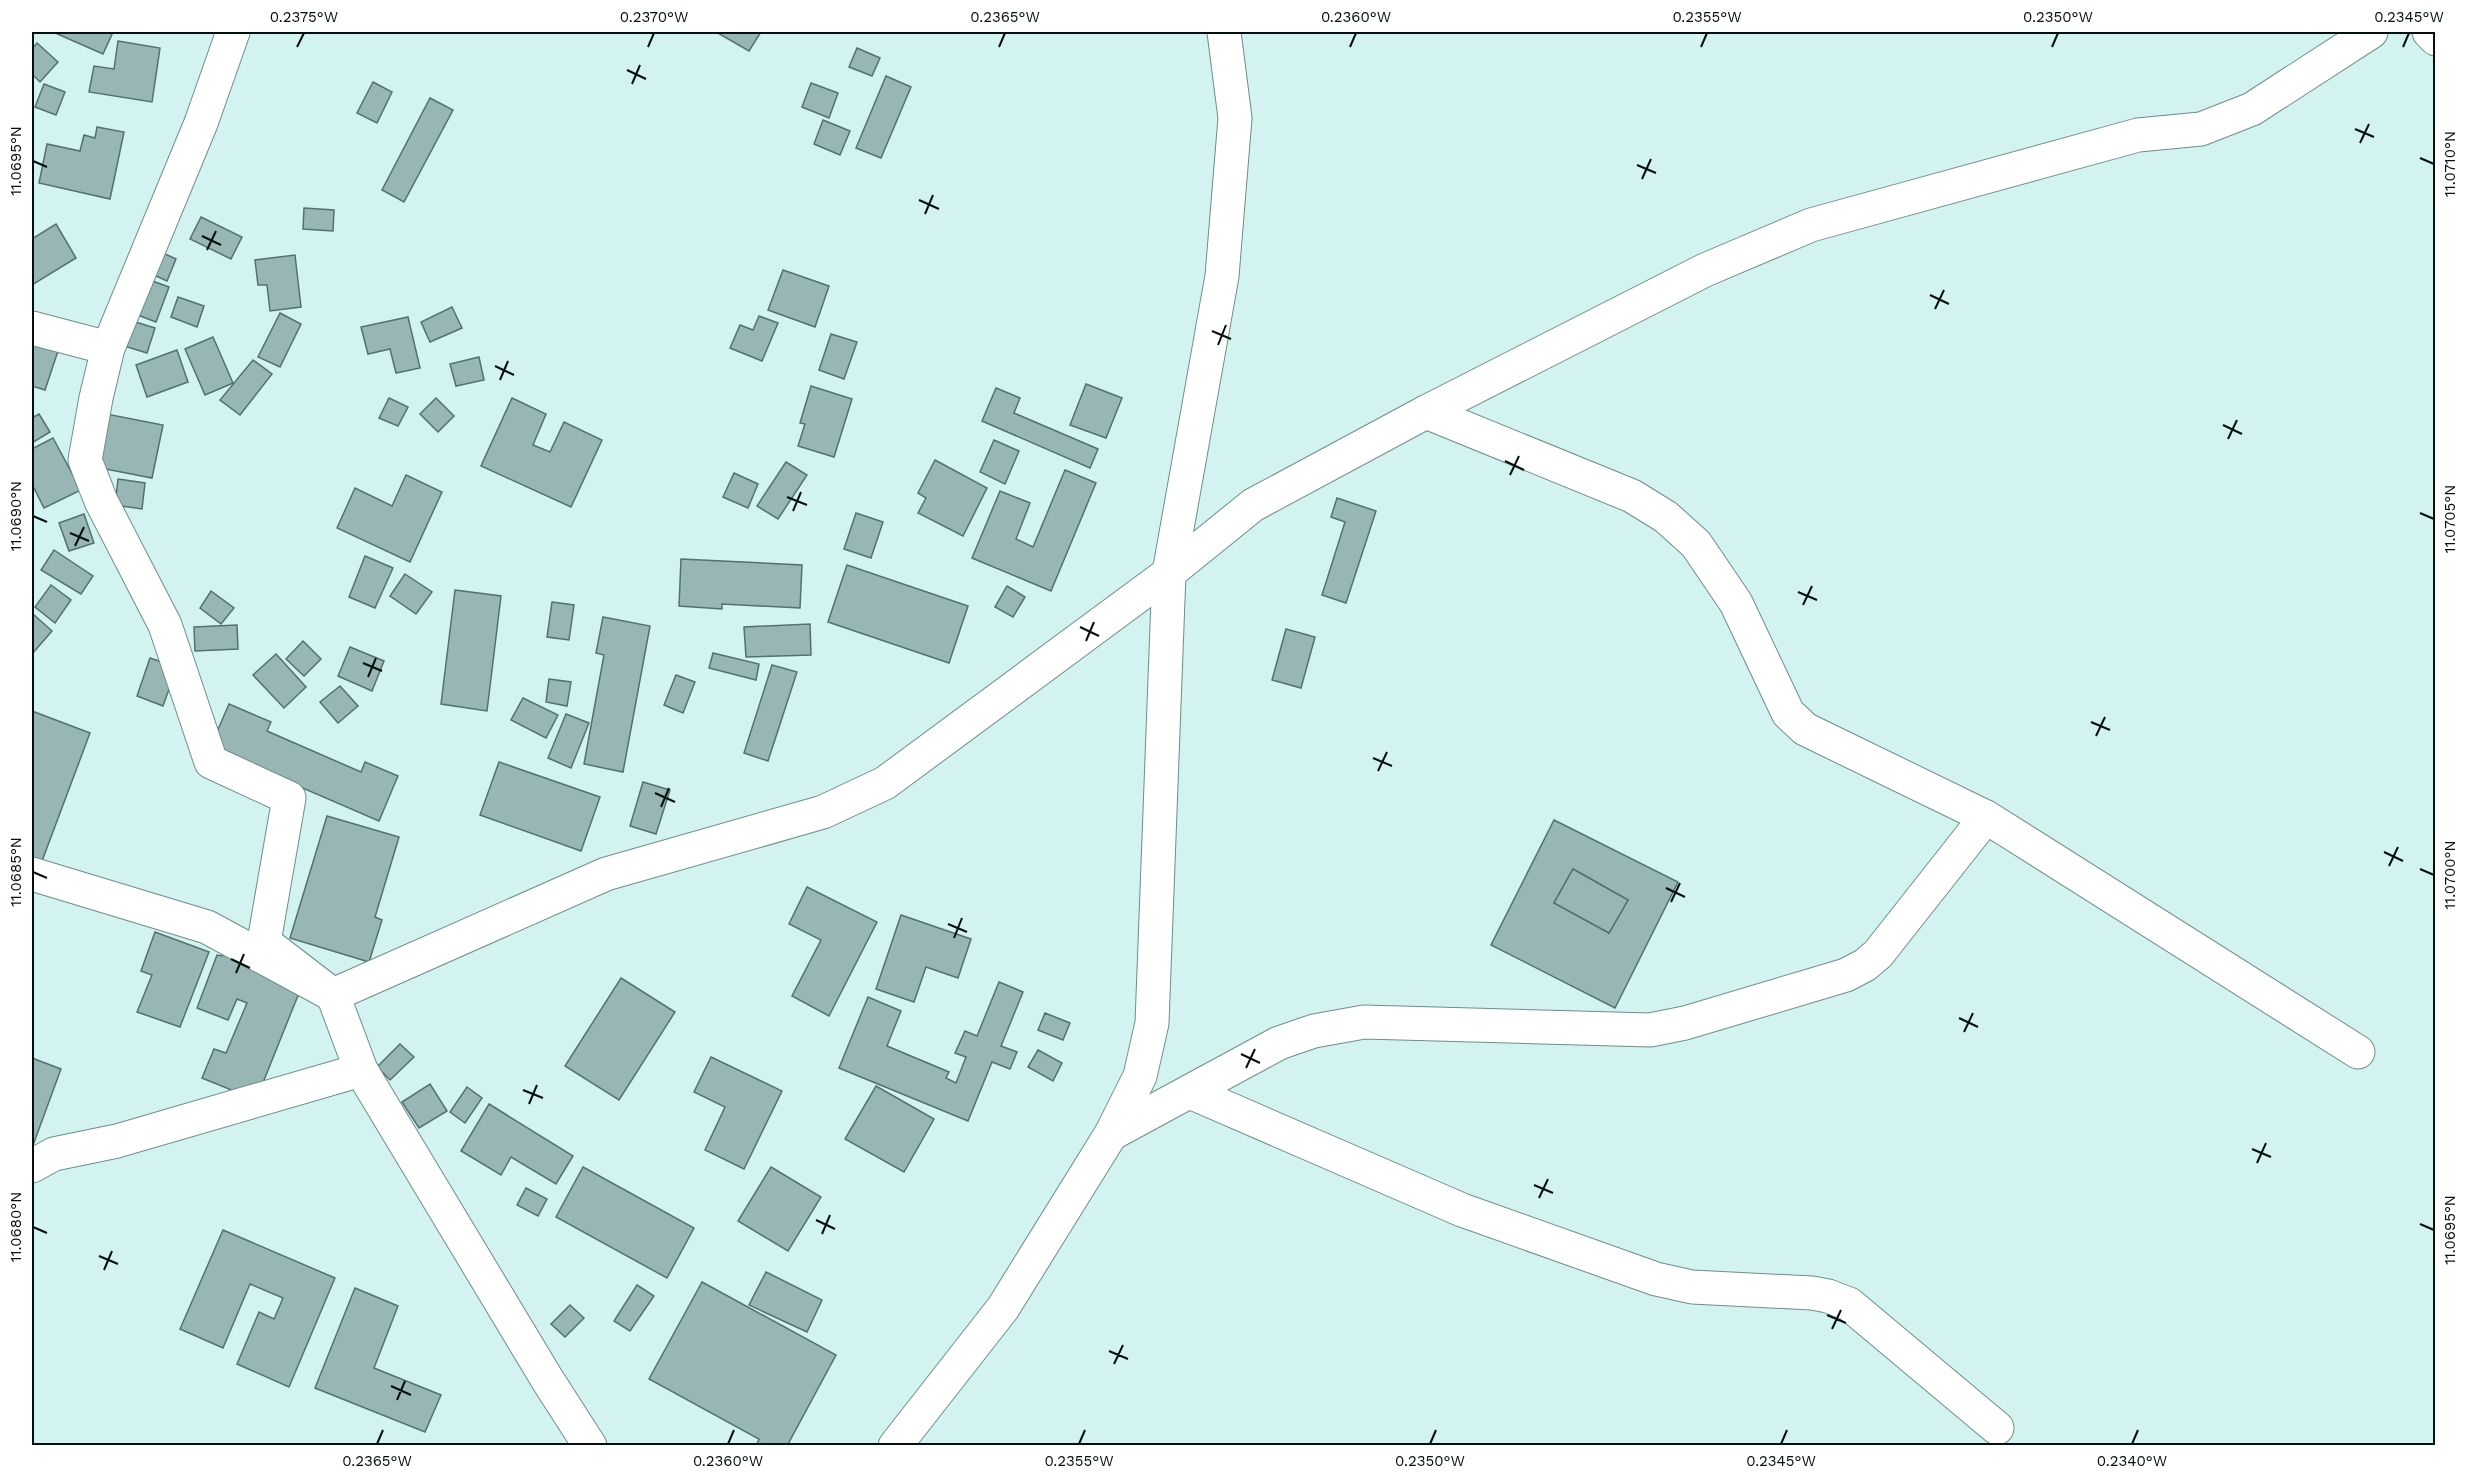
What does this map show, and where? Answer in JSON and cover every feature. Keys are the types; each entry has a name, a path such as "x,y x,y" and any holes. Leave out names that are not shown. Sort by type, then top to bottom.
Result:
{"street":[{"path":"233,32 201,123 108,348 85,460 101,501 165,625 211,762 289,798 264,942 333,995 361,1070 547,1379 590,1446"},
{"path":"895,1446 1004,1308 1111,1134 1140,1076 1152,1023 1169,573 1222,276 1235,118 1224,32"},
{"path":"333,995 606,874 824,812 885,783 1169,573 1253,505 1426,412 1705,270 1811,225 2138,135 2201,129 2252,109 2371,32"},
{"path":"2429,32 2436,39"},
{"path":"32,328 108,348"},
{"path":"1426,412 1632,496 1666,517 1696,544 1736,603 1788,713 1804,729 1986,817 2358,1052"},
{"path":"1111,1134 1279,1043 1314,1031 1364,1022 1650,1030 1685,1023 1846,975 1865,966 1878,954 1986,817"},
{"path":"32,874 207,927 333,995"},
{"path":"32,1166 54,1154 117,1142 361,1070"},
{"path":"1190,1092 1462,1210 1656,1280 1692,1287 1812,1293 1849,1304 1997,1428"}],"building":[{"path":"53,32 113,32 103,54"},
{"path":"716,32 761,32 749,51"},
{"path":"118,41 160,48 152,102 89,92 94,66 114,69"},
{"path":"37,43 58,62 40,82 32,74 32,49"},
{"path":"857,48 880,58 872,76 849,67"},
{"path":"886,76 911,87 881,158 856,148"},
{"path":"373,82 392,92 377,123 357,113"},
{"path":"811,83 838,93 829,118 802,107"},
{"path":"44,84 65,92 56,115 35,107"},
{"path":"430,98 453,110 404,202 382,190"},
{"path":"823,120 850,131 840,155 814,144"},
{"path":"97,127 124,132 110,199 39,183 47,144 80,151 84,135 95,138"},
{"path":"304,208 334,210 333,231 303,229"},
{"path":"201,217 242,237 231,259 190,239"},
{"path":"56,224 76,258 32,285 32,239"},
{"path":"152,248 176,259 167,281 143,270"},
{"path":"295,255 301,307 270,311 267,285 258,285 255,260"},
{"path":"783,270 829,286 815,327 768,310"},
{"path":"139,276 169,287 156,322 127,311"},
{"path":"178,297 204,306 197,327 171,317"},
{"path":"452,307 462,328 430,342 421,322"},
{"path":"280,313 301,324 280,367 258,357"},
{"path":"759,316 778,323 762,361 730,348 740,325 753,330"},
{"path":"408,317 420,368 396,373 390,349 368,354 361,327"},
{"path":"129,320 155,328 147,353 121,345"},
{"path":"32,333 61,342 45,390 32,386"},
{"path":"831,334 857,342 844,379 819,370"},
{"path":"213,337 233,383 205,395 185,349"},
{"path":"177,350 188,382 147,397 136,365"},
{"path":"479,357 484,380 456,386 450,364"},
{"path":"253,360 272,374 240,415 220,400"},
{"path":"1086,384 1122,398 1106,438 1070,425"},
{"path":"811,386 852,399 834,457 798,446 805,424 800,423"},
{"path":"996,388 1020,398 1014,413 1098,449 1090,468 982,421"},
{"path":"389,398 408,407 398,426 379,418"},
{"path":"436,398 454,416 438,432 420,414"},
{"path":"512,398 546,414 533,445 550,452 564,422 602,440 571,507 481,466"},
{"path":"101,413 163,425 152,478 90,466"},
{"path":"39,414 50,432 32,443 32,418"},
{"path":"53,438 81,490 44,508 32,484 32,449"},
{"path":"994,440 1019,451 1005,484 980,472"},
{"path":"935,460 987,488 963,536 918,513 926,498 918,493"},
{"path":"786,462 807,475 778,519 757,506"},
{"path":"1065,470 1096,483 1051,591 972,558 1000,491 1030,503 1016,539 1033,547"},
{"path":"734,473 758,484 748,508 723,497"},
{"path":"406,475 442,492 410,562 337,528 355,488 392,506"},
{"path":"118,479 145,483 142,509 115,505"},
{"path":"1337,498 1376,511 1346,603 1322,595 1345,522 1331,517"},
{"path":"856,513 883,522 871,558 844,549"},
{"path":"84,514 94,543 69,551 59,523"},
{"path":"54,550 93,576 81,594 41,570"},
{"path":"365,556 393,568 375,608 349,597"},
{"path":"681,559 802,565 800,608 722,604 722,609 679,606"},
{"path":"847,565 968,606 949,663 828,622"},
{"path":"405,574 432,592 416,614 390,596"},
{"path":"51,585 71,600 55,623 35,607"},
{"path":"1007,586 1025,597 1013,617 995,607"},
{"path":"455,590 501,596 487,711 441,704"},
{"path":"211,591 234,608 221,624 200,608"},
{"path":"552,602 574,605 569,640 547,637"},
{"path":"33,614 52,631 32,654 32,617"},
{"path":"603,617 650,626 623,772 584,764 604,655 596,653"},
{"path":"810,624 811,655 746,657 744,627"},
{"path":"237,625 238,649 195,651 194,627"},
{"path":"1286,629 1315,637 1301,688 1272,680"},
{"path":"303,641 321,659 304,676 286,659"},
{"path":"350,647 384,661 372,691 338,676"},
{"path":"713,653 759,664 756,680 709,668"},
{"path":"276,654 306,687 284,708 253,675"},
{"path":"150,658 177,667 163,706 137,696"},
{"path":"772,665 797,672 768,761 744,753"},
{"path":"676,675 695,682 683,713 664,705"},
{"path":"549,679 571,682 567,706 546,702"},
{"path":"340,686 358,706 338,723 320,702"},
{"path":"523,698 558,715 546,738 511,720"},
{"path":"229,704 271,722 267,731 361,772 365,762 398,776 379,821 210,748"},
{"path":"32,711 90,733 42,861 32,857"},
{"path":"566,714 589,723 571,768 548,758"},
{"path":"499,762 600,797 581,851 480,815"},
{"path":"643,782 670,790 656,834 630,826"},
{"path":"327,816 399,837 375,917 382,920 369,962 290,938"},
{"path":"1554,820 1678,882 1615,1008 1491,945","holes":["1573,869 1628,900 1609,933 1554,903"]},
{"path":"1573,869 1628,900 1609,933 1554,903"},
{"path":"807,887 877,922 829,1016 792,996 821,940 789,924"},
{"path":"901,915 971,939 958,978 926,967 914,1002 876,989"},
{"path":"155,932 209,952 180,1027 137,1012 152,975 141,971"},
{"path":"225,950 301,988 256,1100 202,1078 214,1049 226,1053 247,1003 237,999 228,1020 197,1008 217,955 222,956"},
{"path":"621,978 675,1012 619,1100 565,1066"},
{"path":"999,982 1023,992 1001,1046 1017,1052 1010,1069 992,1062 968,1121 839,1068 868,997 901,1011 887,1046 949,1072 946,1078 956,1083 966,1057 955,1053 965,1031 977,1036"},
{"path":"1045,1013 1070,1023 1063,1040 1038,1030"},
{"path":"400,1044 414,1057 390,1080 377,1067"},
{"path":"1038,1050 1062,1063 1053,1081 1028,1067"},
{"path":"711,1057 782,1091 744,1169 705,1150 725,1107 694,1092"},
{"path":"32,1058 61,1069 32,1148"},
{"path":"430,1084 447,1111 419,1128 402,1102"},
{"path":"876,1086 934,1119 904,1172 845,1139"},
{"path":"467,1087 482,1098 465,1123 450,1112"},
{"path":"489,1104 573,1156 556,1184 511,1157 501,1175 461,1151"},
{"path":"583,1167 694,1228 667,1278 556,1217"},
{"path":"771,1167 821,1197 788,1251 738,1221"},
{"path":"526,1188 547,1199 538,1216 517,1205"},
{"path":"223,1230 335,1278 289,1387 237,1364 259,1312 274,1319 283,1298 250,1284 223,1348 180,1329"},
{"path":"766,1272 822,1300 807,1332 749,1305"},
{"path":"702,1282 836,1355 787,1446 756,1446 759,1439 649,1379"},
{"path":"637,1285 654,1296 630,1331 614,1321"},
{"path":"355,1288 398,1306 374,1368 441,1395 425,1432 315,1388"},
{"path":"570,1305 584,1318 565,1337 551,1324"}]}
